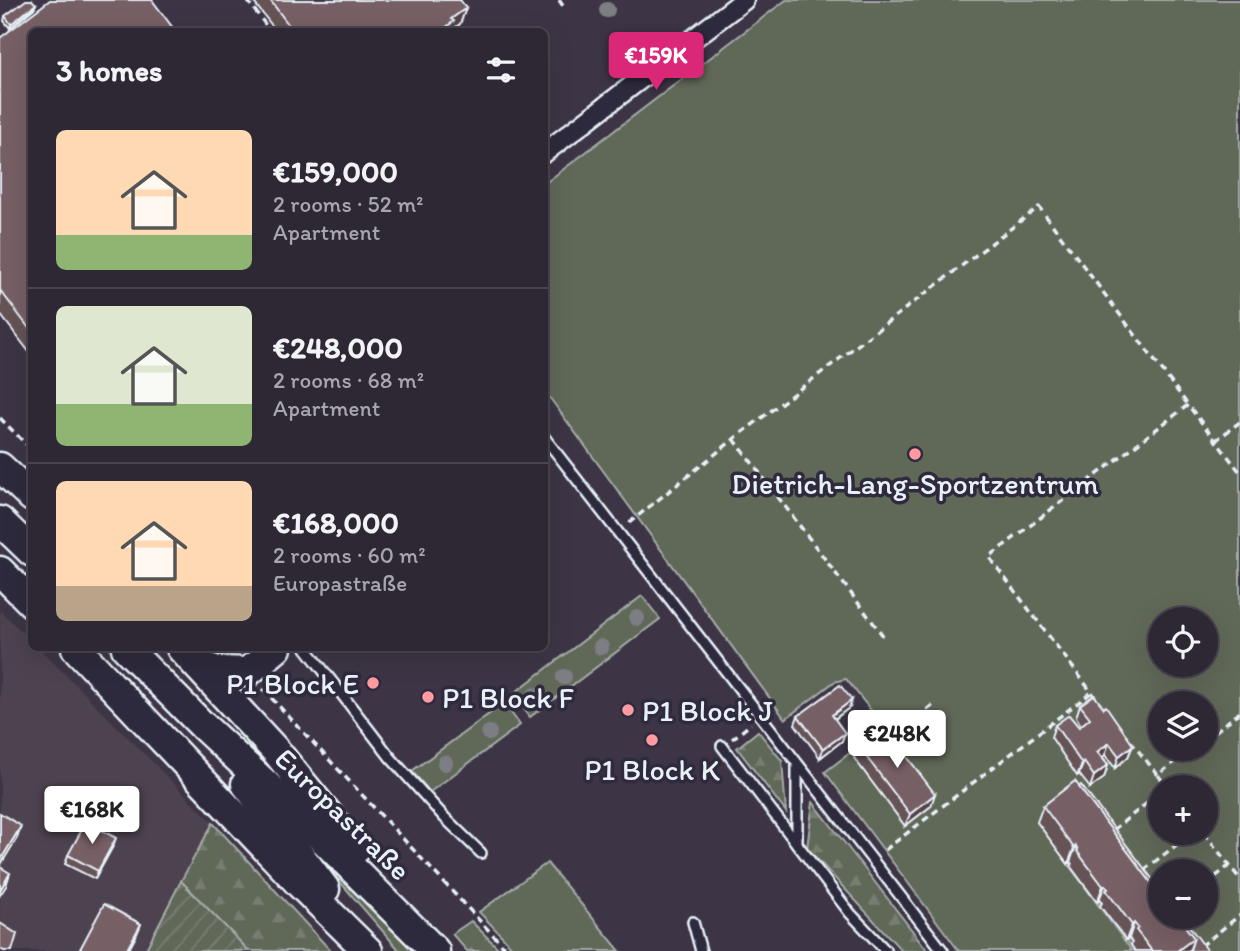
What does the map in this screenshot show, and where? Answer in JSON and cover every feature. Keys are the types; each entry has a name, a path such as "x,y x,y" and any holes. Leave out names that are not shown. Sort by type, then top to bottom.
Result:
{"main road":[{"path":"0,467 28,493"},
{"path":"0,521 28,548"},
{"path":"0,571 28,599"},
{"path":"79,651 301,885 370,951"},
{"name":"Europastraße","path":"130,651 203,726 436,951"},
{"path":"189,656 218,671 248,672 273,651"},
{"path":"189,656 275,750 436,951"},
{"path":"248,672 250,699 275,750"},
{"name":"Europastraße","path":"203,726 370,951"}],"street":[{"path":"548,150 744,0"}],"lane":[{"path":"548,442 943,951"},
{"path":"308,651 390,757 481,853"},
{"path":"722,746 850,913 886,951"},
{"path":"797,765 797,845"},
{"path":"693,922 701,951"}],"path":[{"path":"247,0 268,28"},
{"path":"559,0 563,6"},
{"path":"617,531 1039,208 1240,472"},
{"path":"1100,703 989,557 1188,405"},
{"path":"0,418 28,446"},
{"path":"1215,441 1240,422"},
{"path":"734,439 884,637"},
{"path":"248,672 508,951"},
{"path":"873,859 1091,692"},
{"path":"883,744 934,704"},
{"path":"1218,729 1240,712"},
{"path":"722,746 760,716"},
{"path":"1116,723 1158,775 1176,761"},
{"path":"1112,831 1148,802"},
{"path":"1142,872 1177,845"},
{"path":"1213,845 1240,879"},
{"path":"1218,875 1230,866"},
{"path":"1200,947 1240,915"}],"shaded area":[{"path":"0,611 28,637 28,651 42,651 213,823 150,951 0,951"}],"green space":[{"name":"Dietrich-Lang-Sportzentrum","path":"786,0 1240,0 1240,951 1135,951 1037,822 1132,951 959,951 825,772 877,732 873,713 846,679 834,682 785,719 548,395 548,181"},
{"path":"642,596 660,619 530,717 513,694"},
{"path":"504,703 520,725 430,792 412,771"},
{"path":"758,731 782,761 786,812 737,748"},
{"path":"813,802 928,951 902,951 807,848"},
{"path":"213,823 331,951 249,951 181,881"},
{"path":"325,855 421,951 400,951 320,859"},
{"path":"547,863 620,951 516,951 479,912"},
{"path":"181,881 249,951 145,951"},
{"path":"471,921 501,951 467,951 452,934"}],"building":[{"path":"26,0 32,0 36,4 11,24 5,16"},
{"path":"50,0 152,0 173,28 28,28 28,327 0,290 0,38"},
{"path":"270,0 460,0 466,8 451,19 454,21 445,28 291,28"},
{"path":"840,685 852,700 832,715 845,733 823,749 798,716"},
{"path":"1094,695 1104,708 1106,706 1133,745 1119,756 1109,743 1097,752 1108,765 1094,776 1084,762 1082,764 1055,725 1069,715 1079,727 1090,718 1080,705"},
{"path":"884,726 935,794 910,814 858,746"},
{"path":"1075,781 1148,878 1148,929 1187,929 1194,938 1177,951 1152,951 1136,930 1138,928 1134,923 1132,925 1076,846 1074,848 1043,806"},
{"path":"1081,785 1148,873 1148,878 1079,787"},
{"path":"0,813 21,826 0,861"},
{"path":"86,822 116,838 98,871 68,855"},
{"path":"0,867 10,873 0,890"},
{"path":"104,904 141,924 126,951 79,951"},
{"path":"0,923 17,934 12,951 0,949"},
{"path":"1187,929 1191,929 1208,951 1188,951 1194,938"}],"place":[{"name":"Dietrich-Lang-Sportzentrum","path":"915,454"},
{"name":"P1 Block E","path":"373,683"},
{"name":"P1 Block F","path":"428,697"},
{"name":"P1 Block J","path":"628,710"},
{"name":"P1 Block K","path":"652,740"}]}
